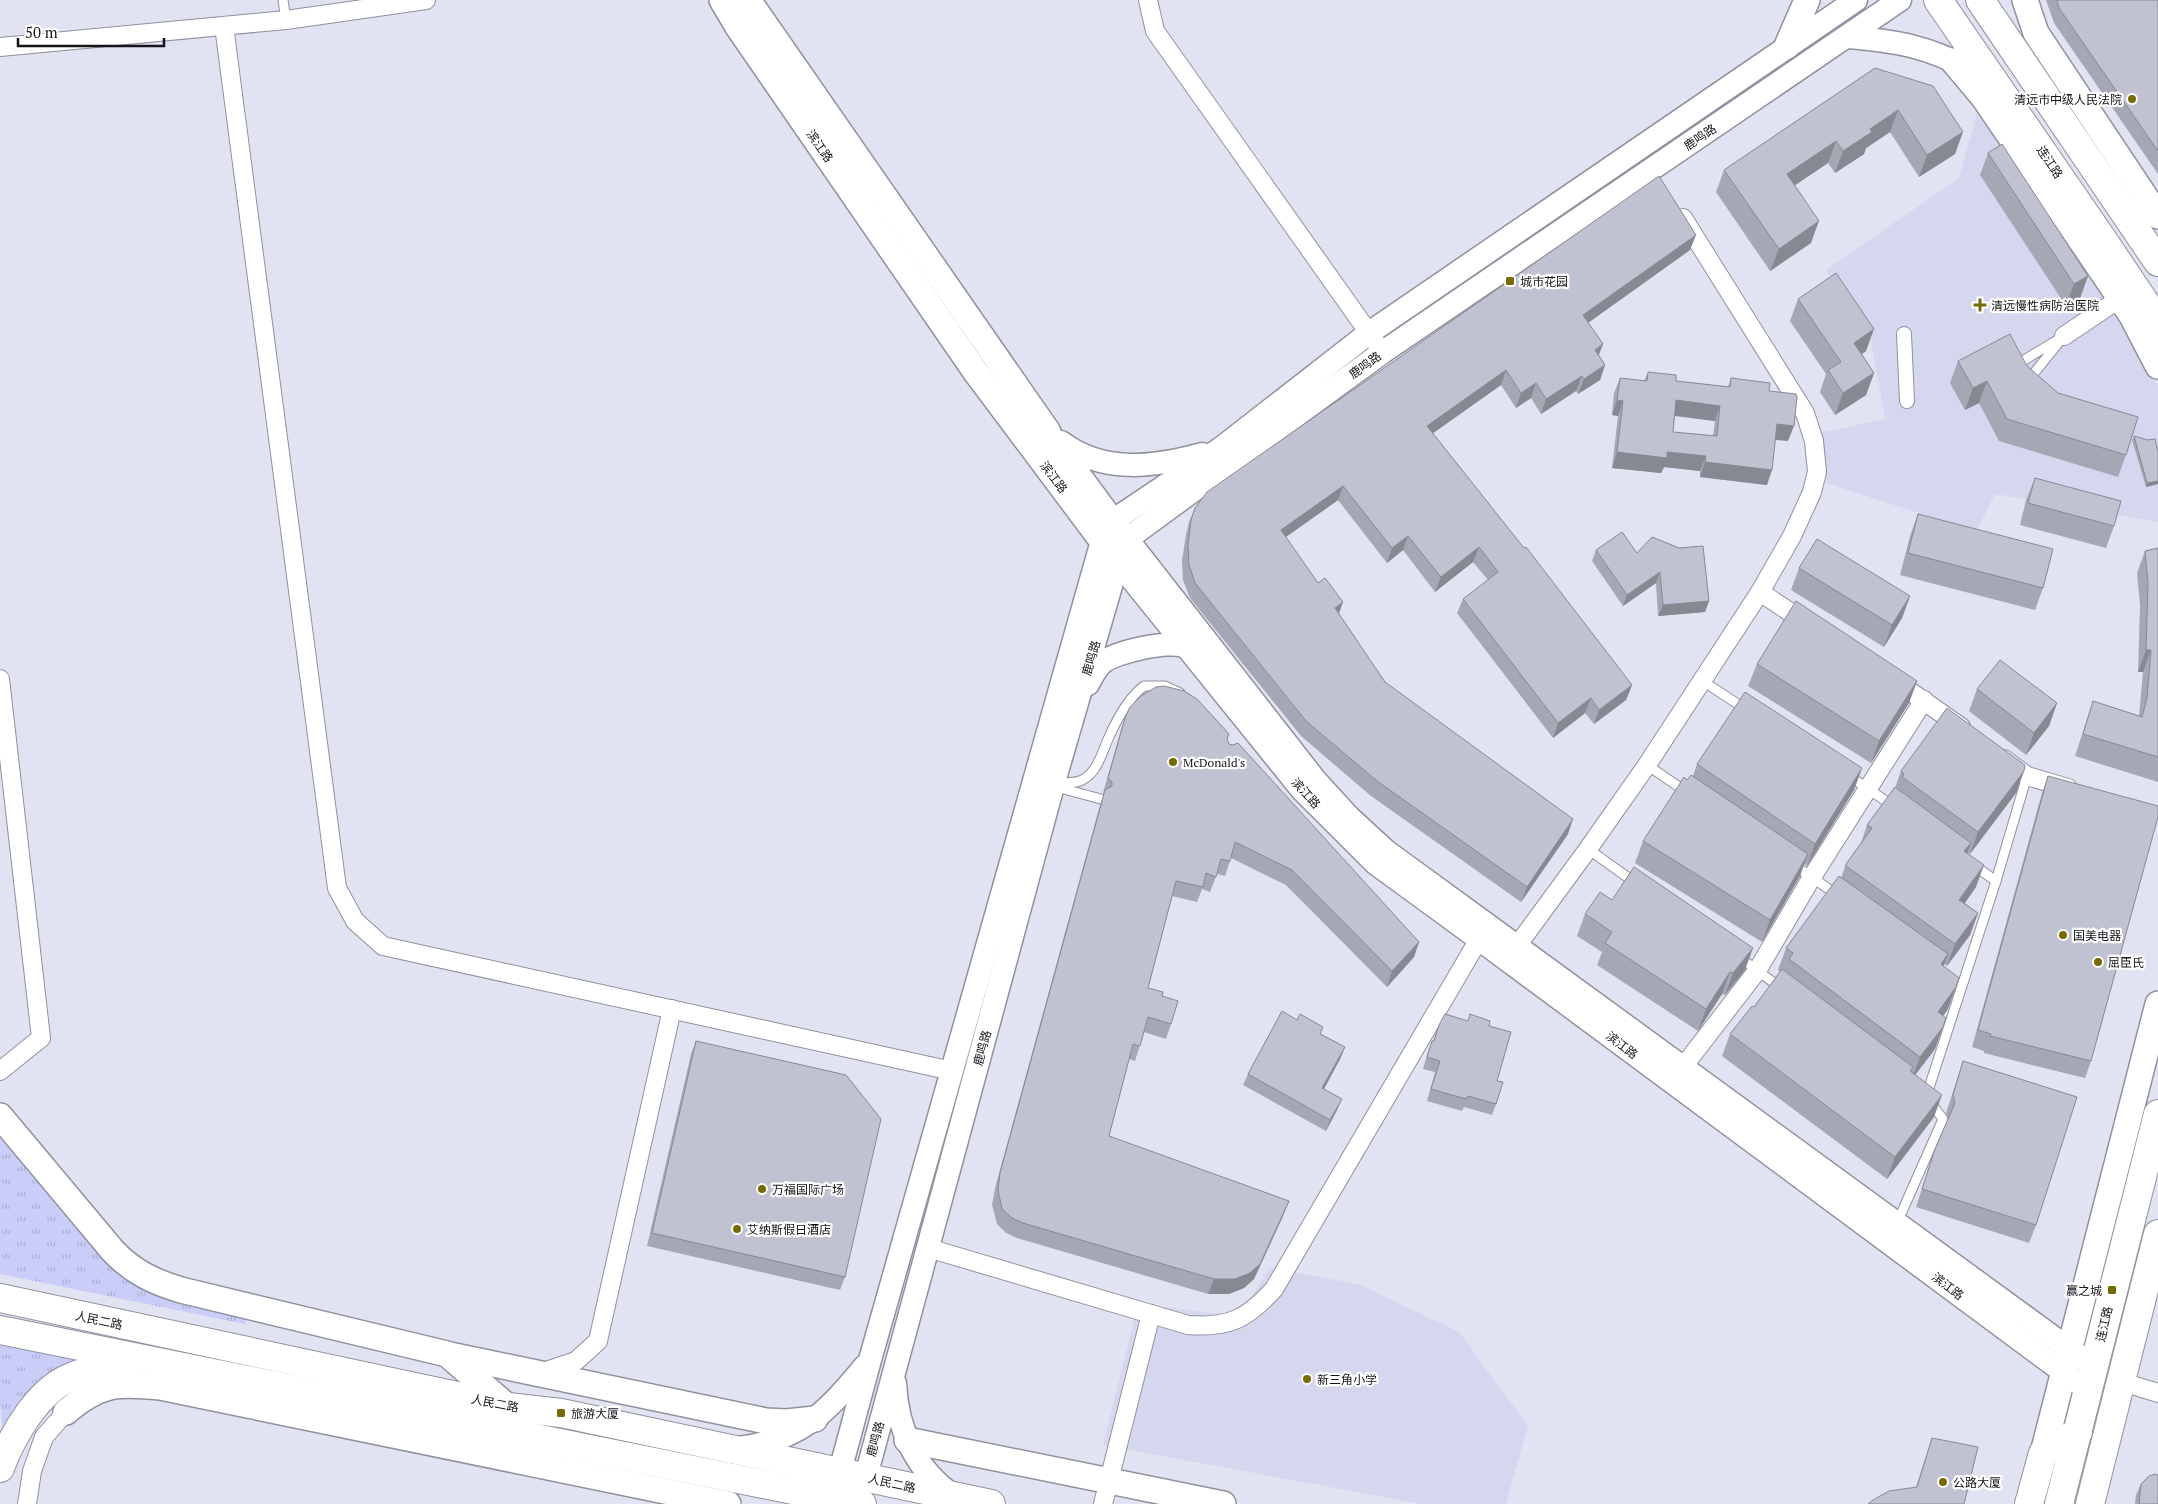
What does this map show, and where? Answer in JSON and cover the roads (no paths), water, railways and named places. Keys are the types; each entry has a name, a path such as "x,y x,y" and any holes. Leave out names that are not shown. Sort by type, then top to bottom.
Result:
{"main road":[{"name":"滨江路","path":"722,0 738,27 975,371 1108,531 1118,562"},
{"name":"滨江路","path":"748,0 1048,432"},
{"path":"1787,46 1807,0"},
{"name":"连江路","path":"1938,0 1998,85 2127,293 2158,326"},
{"path":"1980,0 2158,262"},
{"path":"2025,0 2036,33 2158,216"},
{"path":"1953,61 1984,98 2127,293 2132,316 2158,366"},
{"path":"2042,91 2065,76"},
{"path":"2029,1504 2158,1004"},
{"name":"连江路","path":"2059,1504 2158,1114"},
{"path":"0,1116 113,1251 134,1270 147,1278 181,1290 446,1354 766,1421 816,1420"},
{"path":"2090,1504 2158,1234"},
{"path":"2101,1504 2158,1287"},
{"name":"人民二路","path":"0,1298 508,1406 561,1413 991,1504"},
{"path":"0,1330 853,1502"},
{"path":"446,1354 508,1406"},
{"path":"0,1468 6,1452 22,1424 54,1386 69,1378 98,1369 158,1361"},
{"path":"66,1412 80,1400 110,1385 160,1387 728,1504"},
{"path":"2043,1453 2078,1432"},
{"path":"907,1440 1106,1492 1223,1504"}],"street":[{"path":"0,47 286,20 426,0"},
{"path":"1148,0 1155,31 1383,352"},
{"name":"鹿鸣路","path":"853,1502 853,1474 870,1360 1108,531 1220,449 1369,333 1856,0"},
{"name":"鹿鸣路","path":"853,1474 894,1368 1054,784 1118,562 1127,539 1383,352 1658,177 1900,0"},
{"path":"224,26 337,888 355,921 383,946 952,1071"},
{"path":"1848,37 1893,41 1921,48 1953,61 1998,85"},
{"path":"1516,946 1647,765 1760,592 1792,536 1812,492 1817,472 1814,441 1805,413 1796,396 1674,203"},
{"path":"2064,336 2127,293"},
{"path":"1904,334 1907,401"},
{"path":"1048,432 1084,456 1104,463 1149,466 1174,462 1220,449"},
{"name":"滨江路","path":"1048,432 1108,531 1127,539 1316,781 1348,816 1386,851 1896,1223 2066,1360"},
{"name":"滨江路","path":"1118,562 1302,790 1375,863 2091,1379"},
{"path":"1760,592 1825,636"},
{"path":"1077,706 1096,670 1108,659 1168,644 1177,643 1185,647"},
{"path":"1883,673 1972,735"},
{"path":"0,679 41,1038 0,1071"},
{"path":"1683,1067 1757,971 1812,877 1924,700"},
{"path":"1988,747 2027,776 2083,792"},
{"path":"928,1248 1188,1325 1210,1327 1229,1324 1247,1315 1274,1289 1479,939"},
{"path":"540,1373 576,1361 598,1341 672,1009"},
{"path":"1106,1492 1151,1314"},
{"path":"729,1449 770,1442 816,1420 842,1394 870,1360"},
{"path":"894,1368 897,1411 907,1440 920,1464 934,1480 957,1498"},
{"path":"2132,1385 2158,1393"},
{"path":"27,1504 32,1470 44,1437 66,1412"}],"lane":[{"path":"283,0 286,20"},
{"path":"2064,336 2042,363 2026,383 2016,364 2064,336"},
{"path":"1701,680 1752,713"},
{"path":"1054,784 1073,783 1088,776 1096,766 1120,716 1132,698 1144,686 1165,686 1186,698"},
{"path":"1647,765 1696,798"},
{"path":"1844,772 1901,812"},
{"path":"1896,1223 1943,1119 1922,1095 1958,981 1996,881 2027,776"},
{"path":"1054,784 1102,799"},
{"path":"1588,849 1645,890"},
{"path":"1964,858 1996,881"},
{"path":"1787,860 1844,899"},
{"path":"1733,953 1788,994"}],"place":[{"name":"清远市中级人民法院","path":"2132,99"},
{"name":"城市花园","path":"1510,281"},
{"name":"清远慢性病防治医院","path":"1980,305"},
{"name":"McDonald's","path":"1173,762"},
{"name":"国美电器","path":"2063,935"},
{"name":"屈臣氏","path":"2098,962"},
{"name":"万福国际广场","path":"762,1189"},
{"name":"艾纳斯假日酒店","path":"737,1229"},
{"name":"赢之城","path":"2112,1290"},
{"name":"新三角小学","path":"1307,1379"},
{"name":"旅游大厦","path":"561,1413"},
{"name":"公路大厦","path":"1943,1482"}]}
